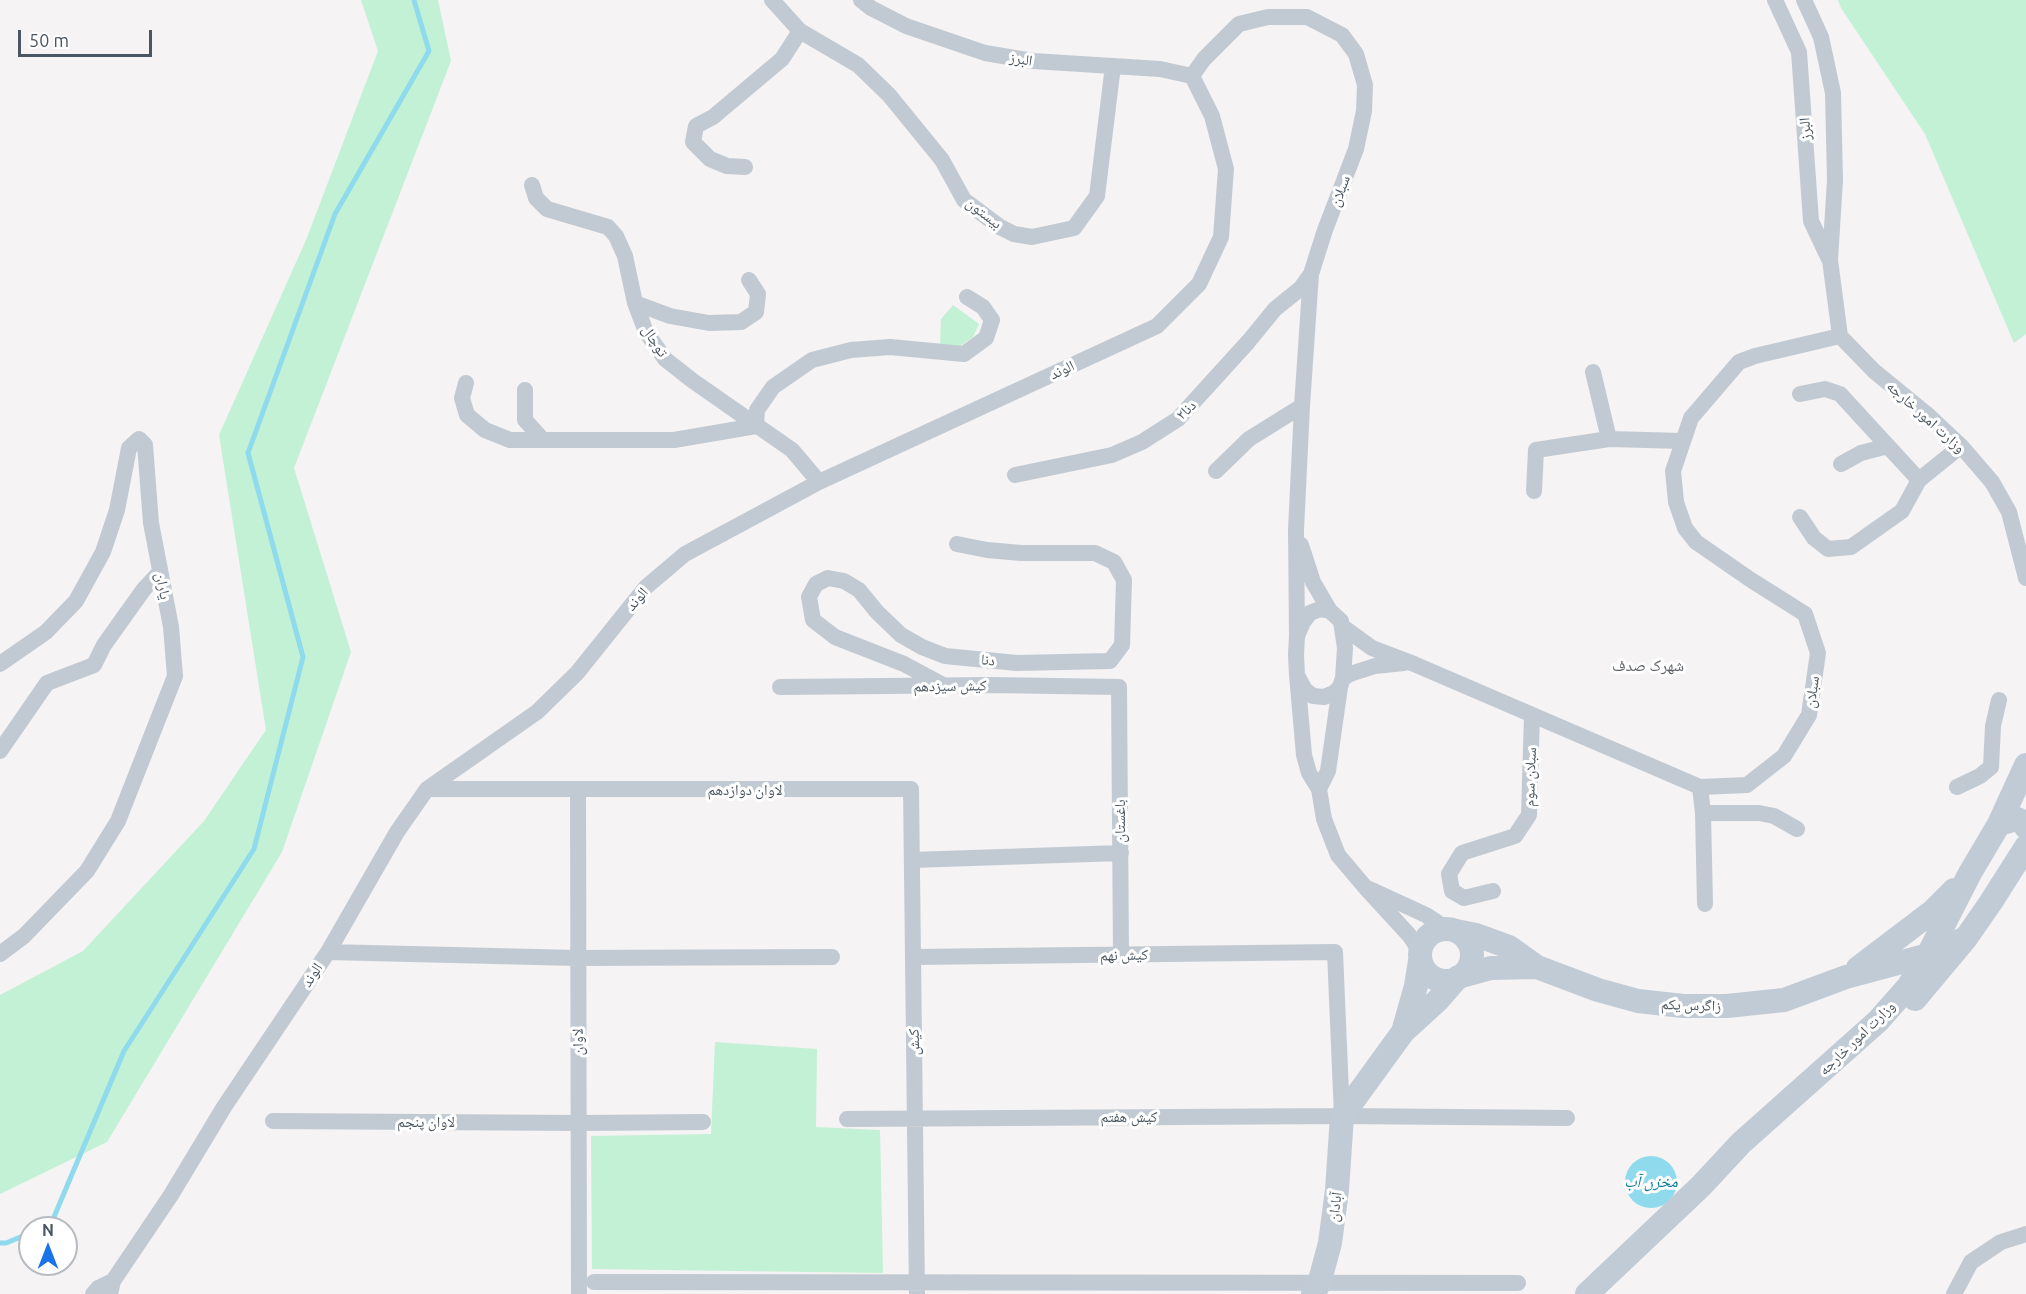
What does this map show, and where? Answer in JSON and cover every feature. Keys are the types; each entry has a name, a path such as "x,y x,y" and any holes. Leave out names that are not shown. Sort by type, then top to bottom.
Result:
{"main road":[{"name":"وزارت امور خارجه","path":"1587,1294 1701,1186 1741,1143 1878,1021 1908,987 1928,956 1970,873 1999,824 2026,765"},
{"path":"1999,824 2017,819 2024,822 2026,826"},
{"name":"وزارت امور خارجه","path":"1701,1186 1897,1019 1966,938 2026,847"},
{"path":"1846,976 1933,911 1970,873"},
{"path":"1403,1032 1416,986 1420,956 1423,942 1429,935 1437,930 1451,930 1464,937 1472,954 1466,972 1449,981 1431,976 1424,969 1420,956"},
{"name":"زاگرس یکم","path":"1451,930 1476,935 1509,947 1537,967 1598,990 1638,1001 1683,1006 1727,1006 1784,1000 1846,976"},
{"path":"1846,976 1928,956 1966,938"},
{"name":"زاگرس یکم","path":"1458,977 1491,968 1537,967"},
{"path":"1846,976 1867,977 1877,980 1884,987 1886,998 1878,1021"},
{"path":"1342,1116 1403,1032 1438,1000 1458,977"},
{"name":"آبادان","path":"1316,1289 1332,1232 1342,1116"}],"street":[{"name":"بیستون","path":"772,0 800,32 858,65 889,94 942,160 964,200 1000,227 1014,234 1032,237 1074,228 1097,196 1113,66"},
{"name":"البرز","path":"861,0 871,8 906,26 985,53 1033,61 1160,69 1192,76"},
{"name":"البرز","path":"1775,0 1799,52 1811,221 1830,260"},
{"path":"1804,0 1821,37 1833,93 1835,180 1830,260 1840,336"},
{"name":"سبلان","path":"1192,76 1204,59 1239,24 1268,17 1307,17 1342,35 1356,54 1365,85 1362,121 1356,149 1311,274 1296,530 1297,636"},
{"path":"745,167 728,166 710,159 693,142 696,126 713,117 782,59 800,32"},
{"name":"الوند","path":"112,1287 224,1107 328,952 397,832 427,789 537,712 577,673 646,587 685,554 819,482 1157,326 1199,284 1221,237 1226,169 1212,116 1192,76"},
{"name":"توچال","path":"531,185 536,198 547,209 608,227 616,236 625,256 635,303 646,332 665,359 792,450 819,482"},
{"name":"دنا۲","path":"1016,475 1112,456 1142,442 1178,419 1275,309 1302,288 1311,274"},
{"path":"635,303 670,316 709,323 741,322 756,312 758,294 749,280"},
{"path":"466,383 462,398 467,415 485,430 510,440 674,440 756,426 757,410 773,387 812,360 851,350 890,348 964,354 986,338 992,320 983,307 966,297"},
{"name":"سبلان","path":"1343,627 1372,648 1700,787 1747,785 1784,756 1809,715 1818,653 1805,614 1696,542 1685,528 1676,502 1673,471 1691,418 1739,362 1755,356 1840,336"},
{"name":"وزارت امور خارجه","path":"1840,336 1874,370 1961,446 1992,482 2009,512 2026,578"},
{"path":"1593,372 1610,439"},
{"path":"1800,394 1825,389 1840,394 1919,480"},
{"path":"525,390 525,420 543,440"},
{"path":"1216,471 1249,439 1302,406"},
{"name":"یاران","path":"0,664 46,632 76,601 102,552 117,510 129,448 139,439 145,445 151,523 171,627 175,676 118,821 87,871 24,936 0,954"},
{"path":"1534,491 1536,450 1610,439 1683,441"},
{"path":"1841,464 1861,453 1888,446"},
{"path":"1800,517 1814,538 1828,549 1851,547 1902,511 1919,480 1961,446"},
{"name":"سبلان","path":"1296,530 1313,582 1330,611"},
{"name":"دنا","path":"945,686 904,664 835,637 820,626 813,620 809,597 816,584 828,578 844,581 859,590 877,612 901,635 922,648 945,656 1017,663 1110,660 1122,645 1124,580 1114,562 1095,553 1010,552 957,544"},
{"path":"0,751 47,683 94,665 104,645 144,589 160,572"},
{"path":"1319,789 1328,771 1345,648 1341,621 1330,611 1320,609 1310,613 1297,636 1297,675 1304,756 1309,773 1319,789 1324,819 1338,855 1409,935 1420,956"},
{"path":"1297,675 1305,690 1313,696 1324,697 1334,693 1350,674 1375,666 1408,662"},
{"name":"کیش سیزدهم","path":"780,687 1119,687"},
{"name":"باغستان","path":"1119,687 1121,955"},
{"path":"1957,787 1980,777 1991,767 1993,726 1999,700"},
{"name":"سبلان سوم","path":"1493,891 1464,898 1452,891 1449,874 1462,853 1515,836 1529,815 1532,715"},
{"path":"1700,787 1705,904"},
{"name":"لاوان دوازدهم","path":"427,789 911,789"},
{"name":"کیش","path":"911,789 917,1288"},
{"name":"لاوان","path":"579,790 577,958 579,1294"},
{"path":"1702,813 1759,813 1774,816 1797,829"},
{"path":"912,860 1120,853"},
{"path":"1365,886 1426,915 1451,930"},
{"path":"328,952 577,958 832,957"},
{"name":"کیش نهم","path":"913,957 1335,952"},
{"name":"آبادان","path":"1335,952 1342,1116"},
{"name":"کیش هفتم","path":"847,1119 1342,1116 1567,1118"},
{"name":"لاوان پنجم","path":"273,1121 703,1122"},
{"path":"1954,1294 1971,1262 2001,1242 2026,1234"},
{"path":"594,1282 917,1288 1316,1289 1518,1283"},
{"path":"93,1294 98,1288 112,1287"}],"green space":[{"path":"361,0 438,0 451,61 294,468 351,652 282,852 107,1142 0,1194 0,995 83,951 204,821 266,730 219,435 306,240 378,51"},
{"path":"1838,0 2026,0 2026,334 2014,343 1925,134 1841,8"},
{"path":"953,305 979,324 973,337 957,348 940,347 941,319"},
{"path":"715,1042 817,1049 816,1127 880,1130 883,1273 592,1269 591,1136 711,1134"}],"water":[{"name":"مخزن آب","path":"1651,1156 1661,1158 1669,1164 1675,1172 1677,1182 1675,1192 1669,1200 1661,1206 1651,1208 1641,1206 1633,1200 1627,1192 1625,1182 1627,1172 1633,1164 1641,1158"}],"waterway":[{"path":"54,1216 124,1051 254,849 303,657 248,453 335,214 429,51 414,0"},
{"path":"0,1243 18,1238"}],"district":[{"name":"شهرک صدف","path":"1648,666"}]}
